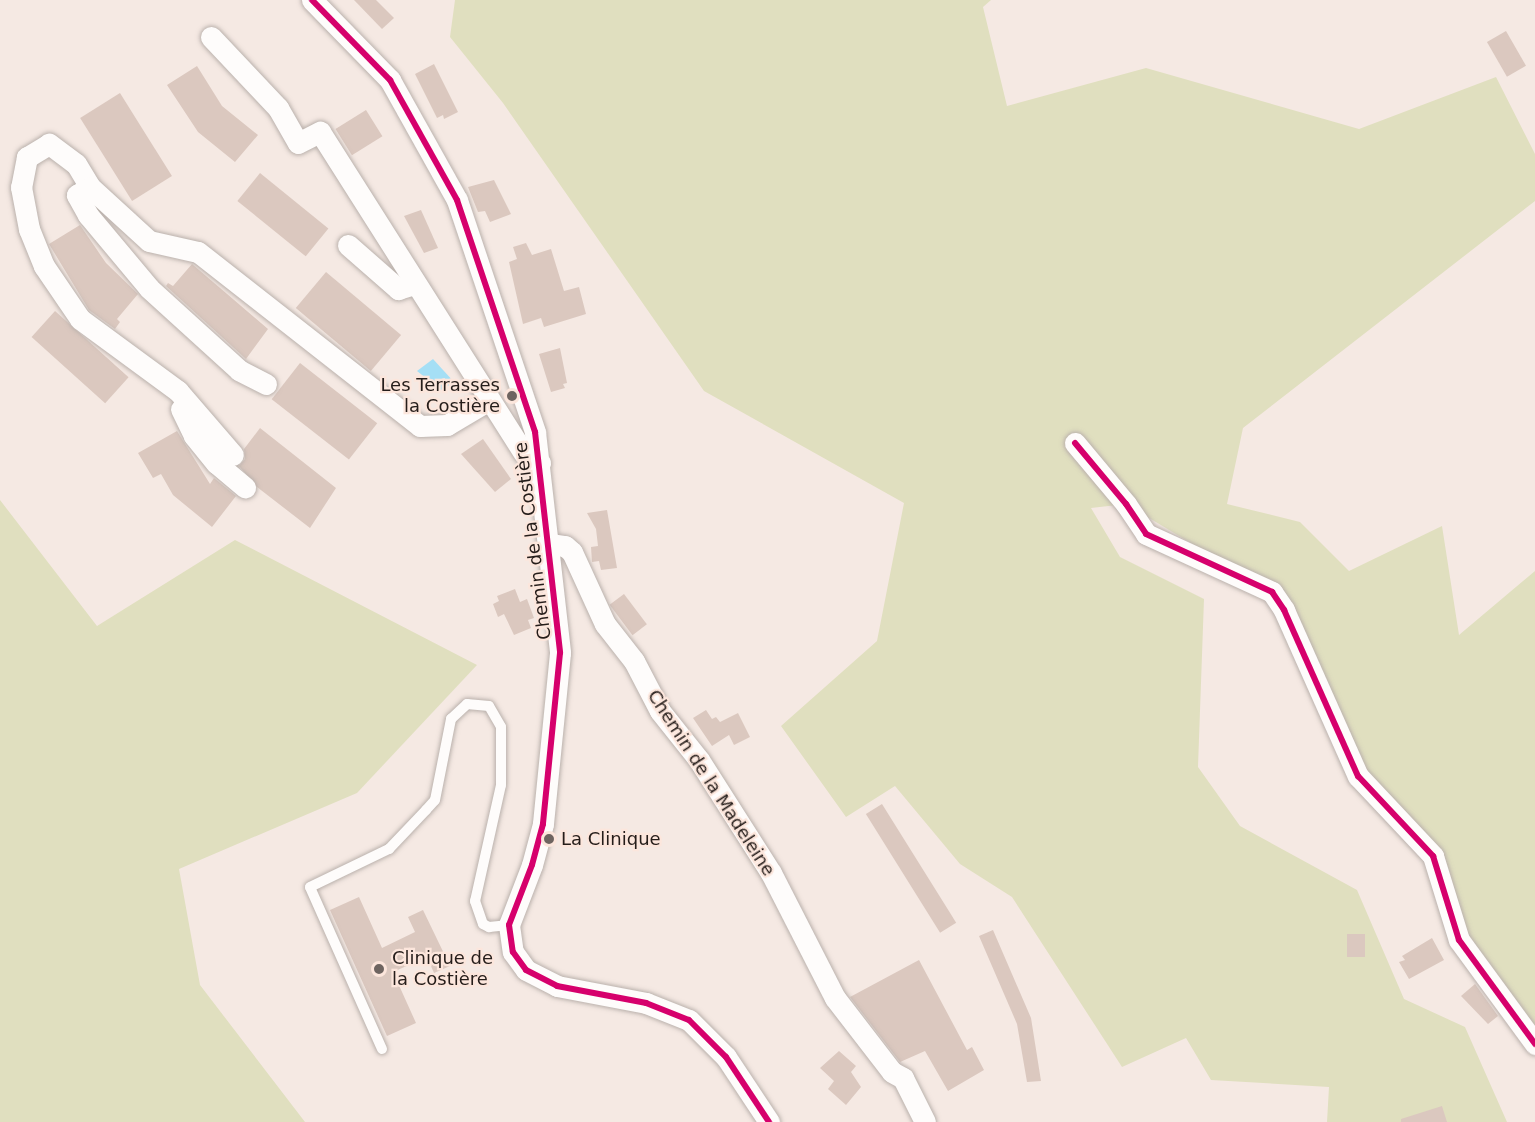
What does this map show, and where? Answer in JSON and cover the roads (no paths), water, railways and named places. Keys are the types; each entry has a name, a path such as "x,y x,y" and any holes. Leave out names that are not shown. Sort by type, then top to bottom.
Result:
{"street":[{"name":"Chemin de la Costière","path":"312,0 390,80 457,200 521,384 540,463 560,641 556,709 541,836 508,925"},
{"path":"211,38 278,108 298,142 320,132 414,284 527,458 540,463"},
{"path":"233,455 178,391 80,319 44,266 29,229 21,187 27,157 50,144 76,164 90,187 148,241 198,252 405,418 420,426 447,425 489,400"},
{"path":"90,187 77,195 88,215 149,288 239,370 266,384"},
{"path":"348,245 398,289 414,284"},
{"path":"178,391 181,408 194,436 216,463 245,487"},
{"path":"1076,443 1126,504 1146,534 1272,592 1284,610 1358,776 1433,856 1459,940 1535,1044"},
{"name":"Chemin de la Madeleine","path":"550,544 565,546 572,552 605,624 634,661 660,711 699,760 771,873 835,998 892,1072 903,1077 925,1122"},
{"path":"508,925 513,952 535,976 557,986 646,1004 689,1020 726,1057 769,1122"}],"lane":[{"path":"382,1049 310,887 389,849 435,800 451,719 467,704 489,706 501,727 501,785 475,901 483,924 489,927 508,925"}],"water":[{"path":"433,359 454,382 441,390 417,371"}],"place":[{"name":"Les Terrasses la Costière","path":"512,396"},
{"name":"La Clinique","path":"549,839"},
{"name":"Clinique de la Costière","path":"379,969"}]}
